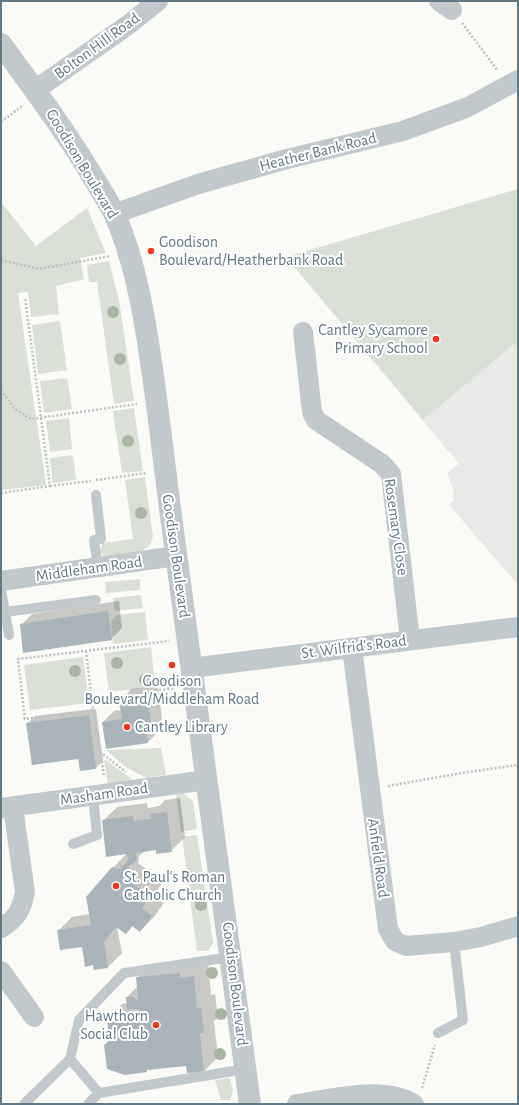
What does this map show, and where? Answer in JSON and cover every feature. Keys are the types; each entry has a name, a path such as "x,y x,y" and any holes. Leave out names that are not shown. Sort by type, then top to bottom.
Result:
{"street":[{"name":"Bolton Hill Road","path":"36,92 128,25 158,1"},
{"name":"Goodison Boulevard","path":"1,44 76,148 114,214 128,252 144,317 157,401 192,677 250,1104"},
{"name":"Heather Bank Road","path":"114,214 206,182 287,159 403,131 468,107 514,83"},
{"name":"Rosemary Close","path":"303,332 312,412 316,420 382,464 391,474 410,640"},
{"name":"Middleham Road","path":"1,581 176,556"},
{"name":"St. Wilfrid's Road","path":"192,677 352,648 518,627"},
{"name":"Anfield Road","path":"352,648 388,929 395,941 406,946 454,942 481,937 518,926"},
{"name":"Masham Road","path":"7,808 207,780"},
{"path":"1,928 17,915 22,906 24,892 7,808"},
{"path":"1,971 34,1017"},
{"path":"297,1104 365,1094 418,1097"}],"lane":[{"path":"96,495 101,539 94,540 98,567"},
{"path":"1,589 9,635"},
{"path":"5,612 96,600"},
{"path":"73,844 96,835 100,795"},
{"path":"438,1033 463,1020 454,942"},
{"path":"24,1104 70,1059 79,1020 124,973 231,957"},
{"path":"70,1059 99,1093"},
{"path":"88,1104 99,1093 246,1070"}],"path":[{"path":"446,6 514,83"},
{"path":"1,122 36,92"},
{"path":"1,260 39,270 128,252"},
{"path":"24,297 50,486"},
{"path":"1,390 15,409 31,419 157,401"},
{"path":"1,493 165,471"},
{"path":"93,710 25,719 18,659 187,639"},
{"path":"86,651 93,710 100,795"},
{"path":"92,700 192,677"},
{"path":"369,790 468,772 518,765"},
{"path":"418,1097 438,1033"}],"shaded area":[{"name":"Cantley Sycamore Primary School","path":"518,189 518,585 449,505 454,500 453,489 447,473 459,464 286,257"},
{"name":"Cantley Sycamore Primary School","path":"518,189 518,348 514,344 423,420 286,257"},
{"path":"1,202 36,246 87,208 106,253 80,258 84,279 56,286 59,314 31,317 28,292 18,293 46,485 1,490"},
{"path":"109,261 119,300 134,401 114,404 97,282 89,282 87,265"},
{"path":"60,321 67,370 38,374 32,325"},
{"path":"67,378 72,409 44,413 40,381"},
{"path":"134,408 143,471 122,473 113,411"},
{"path":"69,418 72,449 50,452 46,421"},
{"path":"73,455 76,480 53,483 50,458"},
{"path":"145,477 153,536 150,545 142,551 104,558 100,550 103,543 133,539 125,480"},
{"path":"140,579 140,590 106,593 105,582"},
{"path":"141,595 143,608 115,611 113,598"},
{"path":"145,612 148,640 113,644 111,622 116,615"},
{"path":"151,647 155,687 109,692 104,653"},
{"path":"83,657 89,703 30,710 24,665"},
{"path":"161,748 166,775 146,778 124,766 106,750"},
{"path":"104,759 136,782 108,785"},
{"path":"176,793 183,793 193,801 197,829 181,832"},
{"path":"197,835 213,943 208,951 197,951 182,837"},
{"path":"230,1078 233,1090 230,1100 221,1100 215,1080"}],"building":[{"path":"108,611 112,640 23,653 20,624"},
{"name":"Cantley Library","path":"147,696 152,732 147,733 148,743 106,749 102,722 122,719 119,700"},
{"path":"89,715 96,769 80,771 78,759 32,765 26,723"},
{"name":"St. Paul's Roman Catholic Church","path":"167,812 172,852 156,854 156,850 136,853 137,860 126,869 124,877 150,896 142,908 152,916 140,932 132,926 126,934 116,927 104,942 108,968 94,970 93,965 85,967 82,947 60,950 57,930 91,925 86,897 112,867 120,869 128,860 127,854 106,857 102,820 133,816 134,821 151,819 150,814"},
{"name":"Hawthorn Social Club","path":"180,973 180,978 194,976 197,1008 201,1008 204,1033 200,1033 204,1072 187,1073 186,1066 147,1070 147,1072 125,1075 107,1069 104,1045 109,1041 107,1017 139,1015 139,1009 127,1009 126,997 133,997 138,1000 136,977"}],"place":[{"name":"Goodison Boulevard/Heatherbank Road","path":"151,251"},
{"name":"Cantley Sycamore Primary School","path":"436,339"},
{"name":"Goodison Boulevard/Middleham Road","path":"172,665"},
{"name":"Cantley Library","path":"127,727"},
{"name":"St. Paul's Roman Catholic Church","path":"116,886"},
{"name":"Hawthorn Social Club","path":"156,1025"}]}
